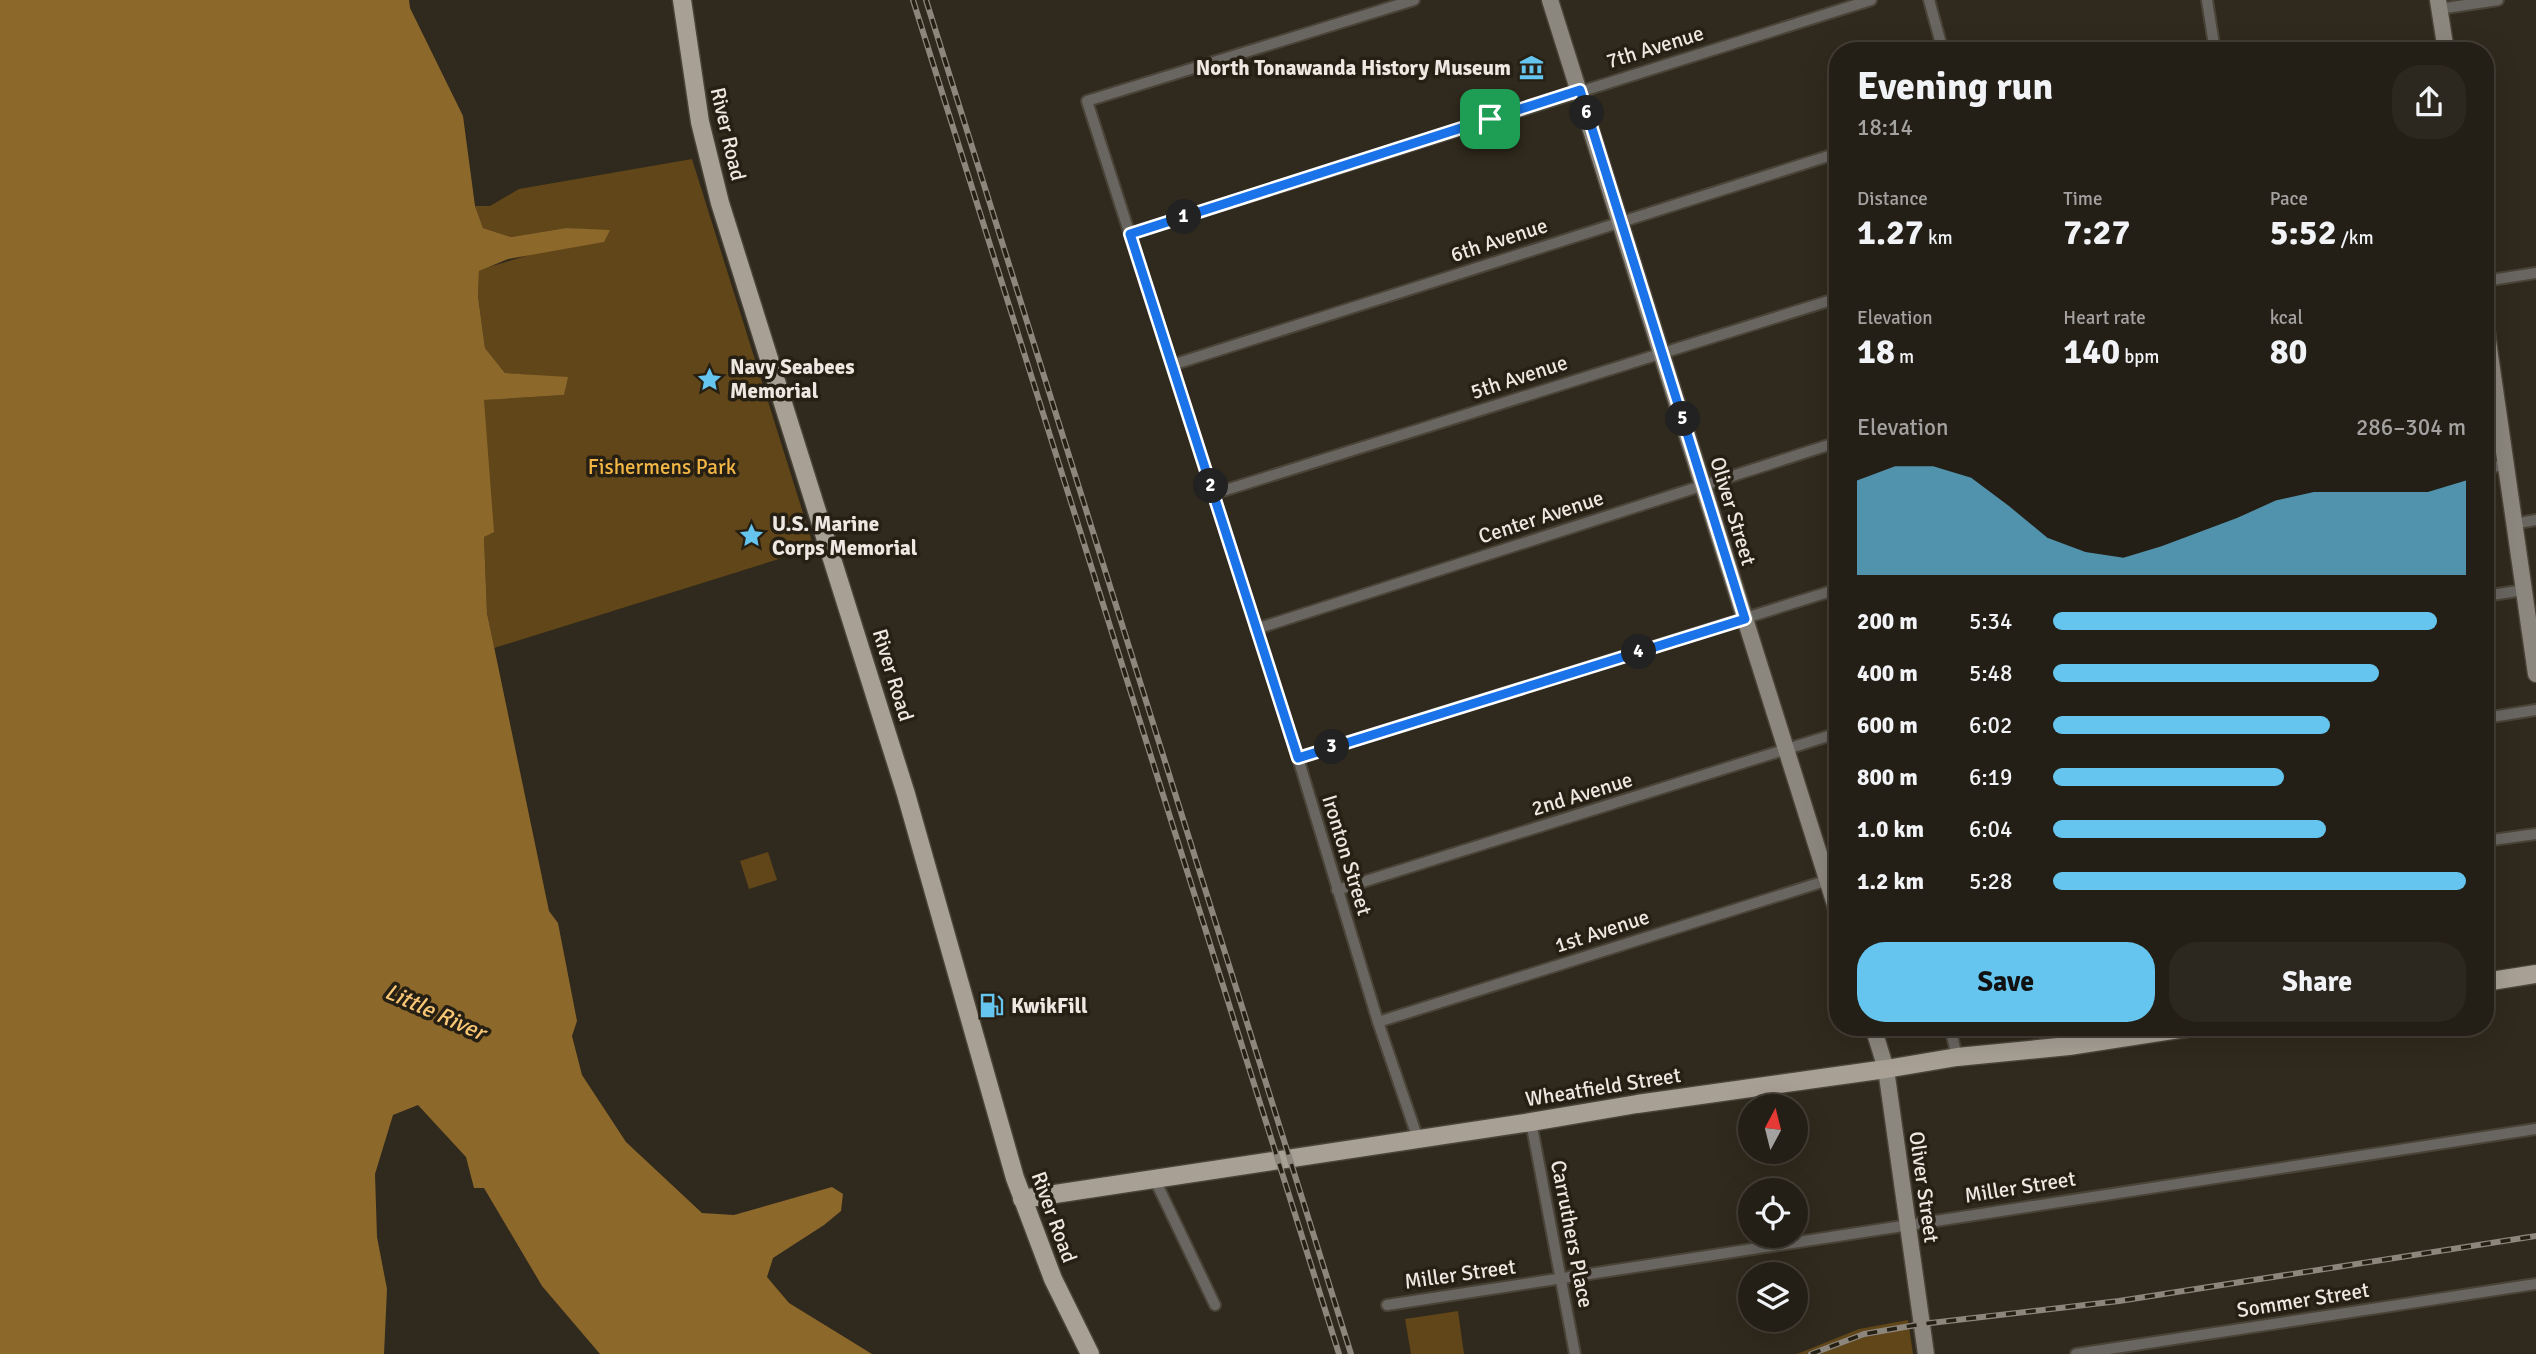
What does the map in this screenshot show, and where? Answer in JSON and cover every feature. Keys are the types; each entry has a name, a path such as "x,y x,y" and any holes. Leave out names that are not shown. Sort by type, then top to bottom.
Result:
{"main road":[{"name":"River Road","path":"682,0 698,109 720,203 906,794 1022,1199 1053,1279 1090,1354"},
{"name":"Oliver Street","path":"1550,0 1745,619 1829,870"},
{"path":"2439,5 2445,42"},
{"path":"2494,382 2536,671"},
{"path":"2494,981 2536,974"},
{"name":"Oliver Street","path":"1876,1036 1886,1069 1926,1354"},
{"name":"Wheatfield Street","path":"1022,1199 1957,1057 2069,1046 2134,1036"}],"street":[{"name":"Ironton Street","path":"1414,0 1087,101 1298,758 1378,1022 1418,1139"},
{"name":"7th Avenue","path":"1130,234 1871,0"},
{"path":"1929,0 1941,42"},
{"path":"2207,0 2214,42"},
{"path":"2439,5 2498,0"},
{"name":"6th Avenue","path":"1172,365 1829,156"},
{"path":"2494,280 2536,273"},
{"name":"5th Avenue","path":"1213,494 1829,301"},
{"name":"Center Avenue","path":"1256,629 1829,445"},
{"path":"2494,467 2506,465"},
{"path":"2513,524 2536,520"},
{"path":"2494,595 2524,590"},
{"path":"1298,758 1829,592"},
{"path":"2494,717 2536,710"},
{"name":"2nd Avenue","path":"1337,890 1829,736"},
{"path":"2494,840 2536,834"},
{"name":"1st Avenue","path":"1378,1022 1829,880"},
{"path":"1952,1036 1957,1057"},
{"path":"2066,1036 2069,1046"},
{"name":"Carruthers Place","path":"1531,1122 1575,1354"},
{"name":"Miller Street","path":"1387,1305 1908,1223 2536,1129"},
{"path":"1154,1178 1215,1305"},
{"name":"Sommer Street","path":"2076,1354 2536,1284"}],"green space":[{"name":"Fishermens Park","path":"692,159 814,548 494,648 487,612 484,537 493,531 483,400 564,395 567,378 505,373 485,348 478,295 479,270 609,231 566,228 511,237 483,228 475,206 490,206 519,189"},
{"path":"768,852 777,880 749,889 740,861"},
{"path":"1458,1311 1464,1354 1411,1354 1405,1319"},
{"path":"1908,1320 1913,1354 1797,1354 1859,1329"}],"water":[{"name":"Little River","path":"0,0 409,0 410,8 463,116 475,206 483,228 511,237 566,228 610,230 604,242 508,259 479,271 478,296 485,348 505,373 568,377 564,395 484,400 494,532 484,537 487,613 549,911 558,923 577,1021 572,1036 582,1075 626,1142 702,1213 734,1215 832,1187 843,1194 841,1211 773,1258 767,1277 789,1303 872,1354 600,1354 542,1286 484,1188 474,1188 466,1157 418,1105 393,1115 375,1174 377,1237 387,1289 384,1354 0,1354"}],"railway":[{"path":"913,0 1339,1354"},
{"path":"926,0 1351,1354"},
{"path":"1811,1354 1864,1334 1922,1324 2119,1301 2536,1236"}],"place":[{"name":"North Tonawanda History Museum","path":"1531,68"},
{"name":"Navy Seabees Memorial","path":"710,379"},
{"name":"U.S. Marine Corps Memorial","path":"752,536"},
{"name":"KwikFill","path":"991,1006"}],"route":[{"path":"1580,90 1745,619 1298,758 1130,234 1490,119 1580,90"}]}
